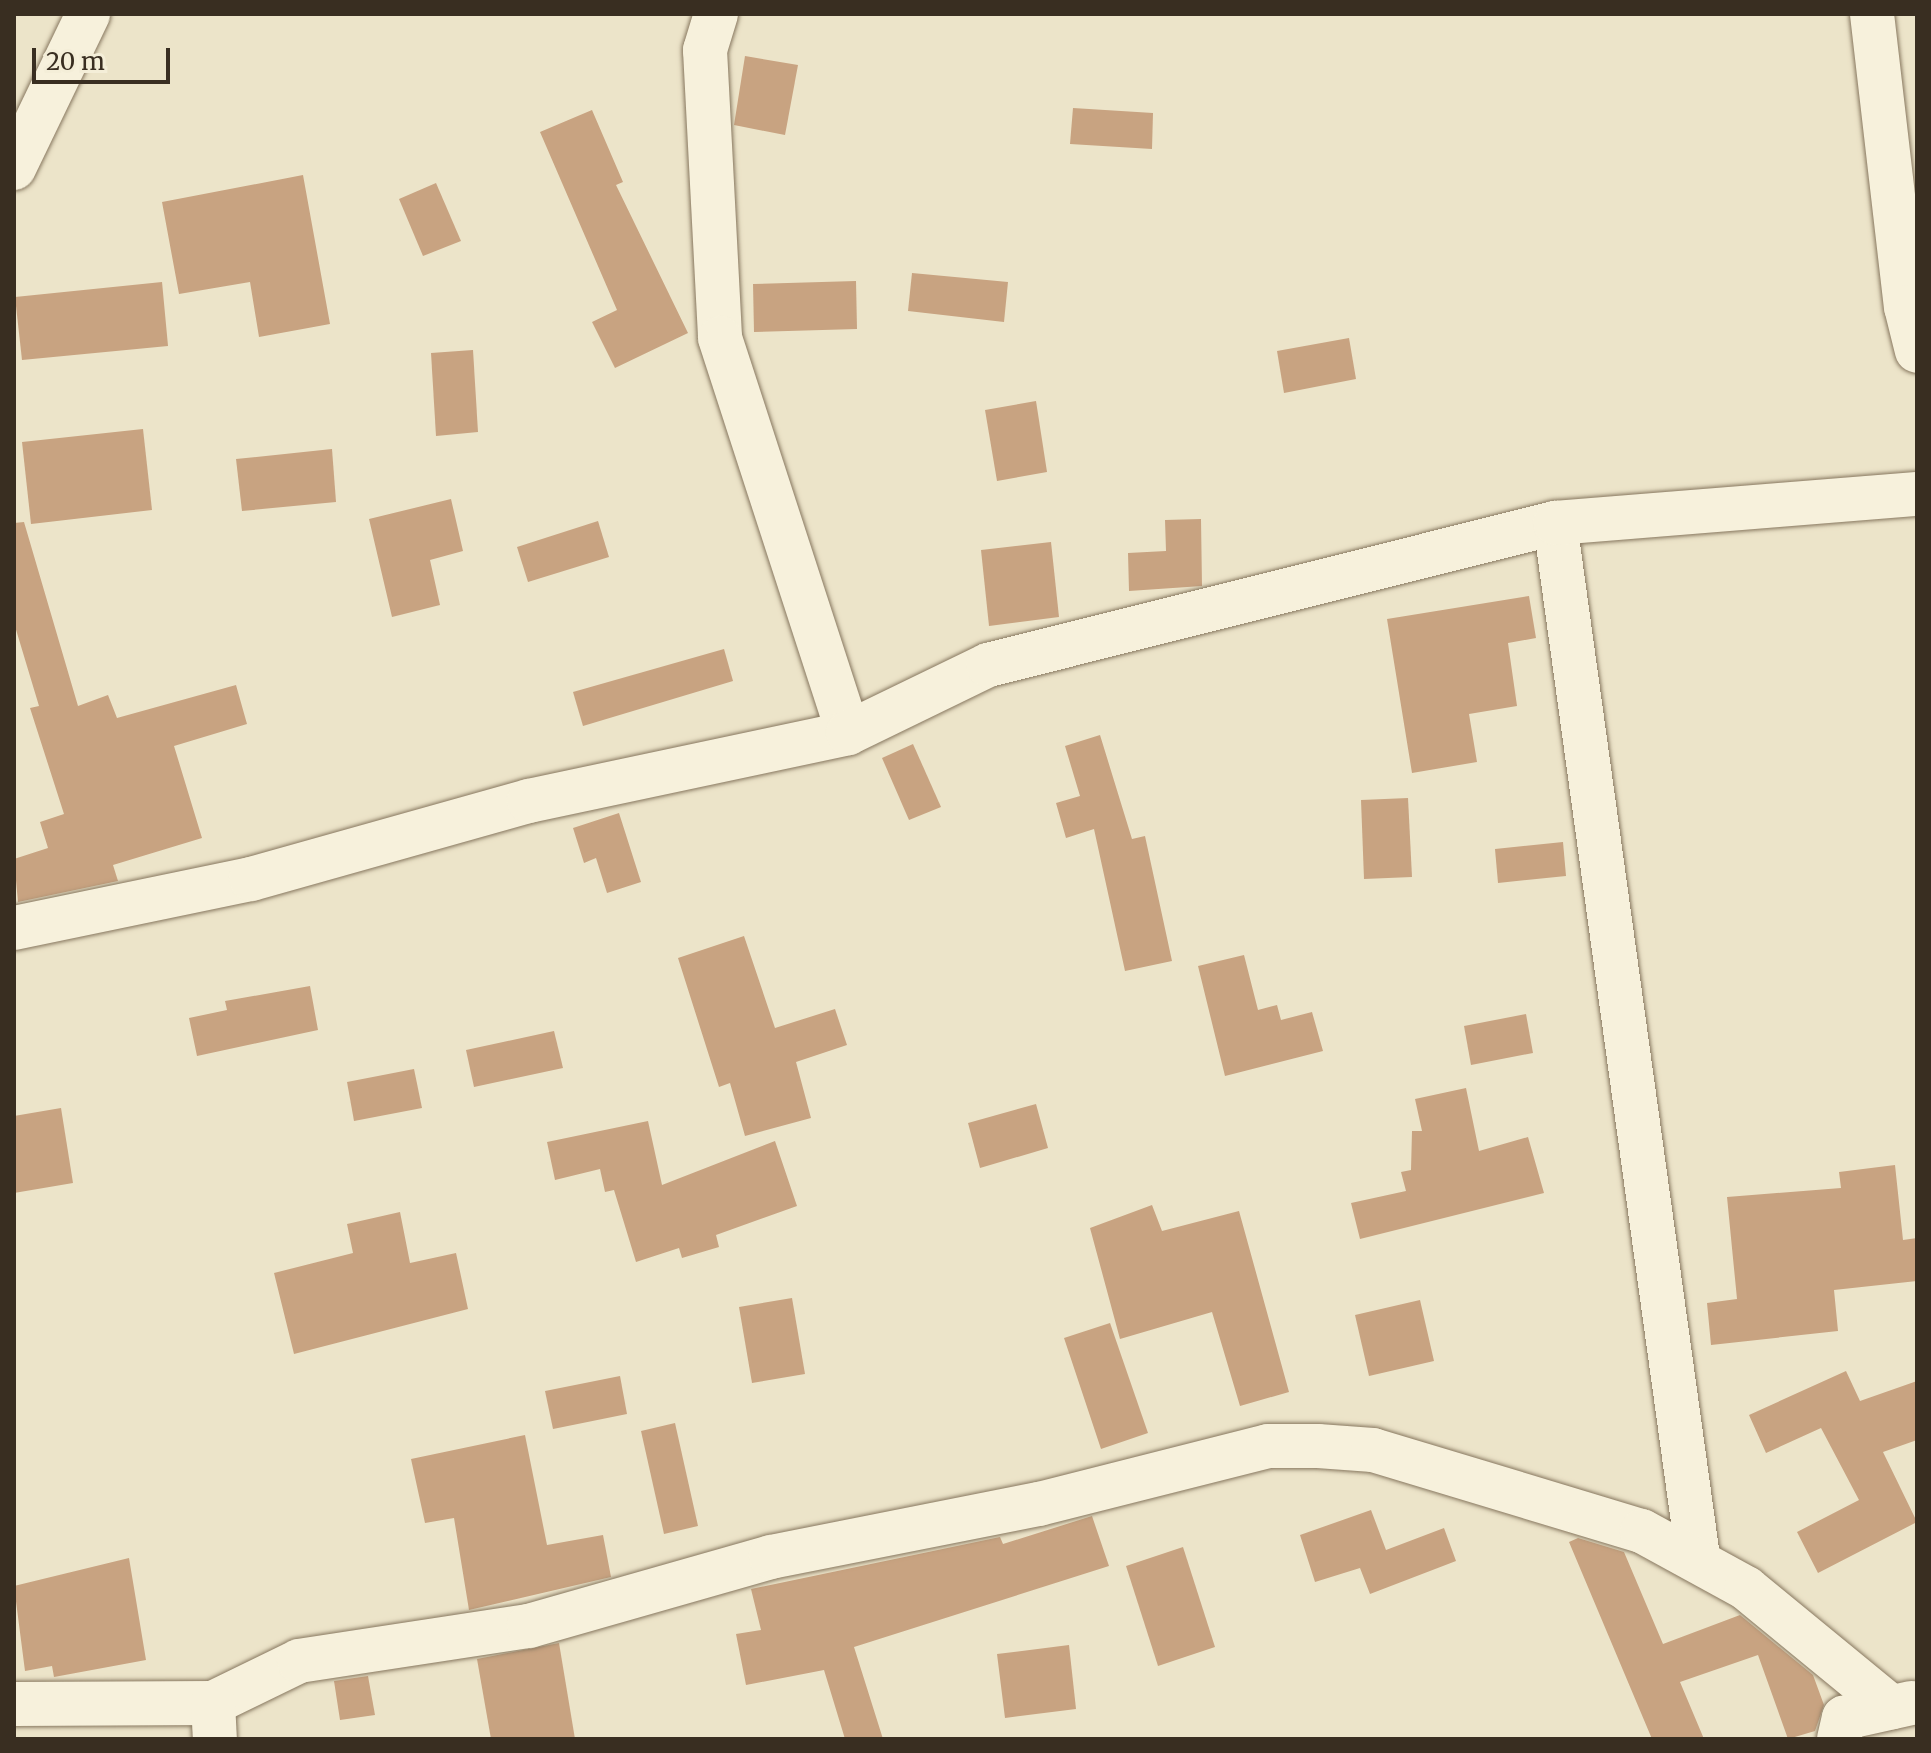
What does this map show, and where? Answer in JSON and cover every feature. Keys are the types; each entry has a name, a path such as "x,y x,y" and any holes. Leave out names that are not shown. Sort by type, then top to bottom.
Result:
{"street":[{"path":"14,168 88,14"},
{"path":"716,14 705,50 720,338 848,733"},
{"path":"1872,14 1917,351"},
{"path":"14,928 251,879 529,801 848,733 988,665 1555,523 1917,494"},
{"path":"1555,523 1698,1558"},
{"path":"14,1704 214,1721 299,1661 529,1626 771,1557 1039,1504 1268,1446 1373,1450 1593,1514 1698,1558 1746,1588 1904,1705"},
{"path":"1839,1739 1844,1718 1904,1705"}],"building":[{"path":"745,56 798,65 785,135 734,125"},
{"path":"1073,108 1153,113 1152,149 1070,144"},
{"path":"592,110 623,182 616,185 688,333 615,368 592,322 617,310 540,132"},
{"path":"303,175 330,324 259,337 250,282 179,294 162,202"},
{"path":"436,183 461,241 423,256 399,199"},
{"path":"912,273 1008,282 1004,322 908,311"},
{"path":"856,281 857,329 754,332 753,284"},
{"path":"162,282 168,346 22,360 15,297"},
{"path":"1349,338 1356,379 1284,393 1277,351"},
{"path":"473,350 478,432 436,436 431,353"},
{"path":"1036,401 1047,472 997,481 985,410"},
{"path":"143,429 152,510 31,524 22,442"},
{"path":"332,449 336,502 242,511 236,459"},
{"path":"451,499 463,551 430,560 440,605 392,617 369,519"},
{"path":"1201,519 1202,586 1129,591 1128,553 1166,551 1165,520"},
{"path":"598,521 609,557 528,582 517,547"},
{"path":"24,522 78,706 108,695 117,718 236,685 247,724 174,746 202,838 113,865 118,881 18,902 14,859 48,848 40,822 64,814 30,708 39,706 14,623 14,523"},
{"path":"1051,542 1059,617 989,626 981,550"},
{"path":"1529,596 1536,638 1508,643 1517,706 1469,714 1477,762 1412,773 1387,619"},
{"path":"724,649 733,681 583,726 573,692"},
{"path":"1100,735 1132,839 1145,836 1172,961 1125,971 1094,829 1066,838 1056,803 1080,796 1065,746"},
{"path":"913,744 941,807 909,820 882,758"},
{"path":"1408,798 1412,877 1364,879 1361,800"},
{"path":"619,813 641,882 607,893 596,858 584,863 573,828"},
{"path":"1563,842 1566,876 1498,883 1495,849"},
{"path":"744,936 775,1028 835,1009 847,1045 796,1062 811,1118 745,1136 730,1083 719,1087 678,958"},
{"path":"1244,955 1258,1010 1277,1005 1281,1020 1312,1012 1323,1051 1225,1076 1198,966"},
{"path":"310,986 318,1030 197,1056 189,1018 227,1010 225,1001"},
{"path":"1526,1014 1533,1053 1471,1065 1464,1026"},
{"path":"554,1031 563,1068 474,1087 466,1050"},
{"path":"414,1069 422,1108 354,1121 347,1082"},
{"path":"1466,1088 1479,1151 1528,1137 1544,1193 1360,1239 1351,1203 1406,1191 1401,1172 1411,1170 1412,1131 1422,1131 1415,1099"},
{"path":"1036,1104 1048,1148 980,1168 968,1123"},
{"path":"61,1108 73,1183 14,1193 14,1116"},
{"path":"648,1121 662,1185 775,1141 797,1206 716,1235 719,1247 682,1258 679,1248 636,1262 614,1190 605,1192 600,1169 555,1180 547,1142"},
{"path":"1895,1165 1903,1240 1917,1238 1917,1281 1834,1290 1838,1331 1711,1345 1707,1303 1737,1299 1727,1197 1841,1188 1839,1172"},
{"path":"1152,1205 1162,1231 1239,1211 1289,1392 1240,1406 1212,1312 1120,1339 1090,1228"},
{"path":"400,1212 410,1263 456,1253 468,1309 294,1354 274,1273 353,1253 347,1224"},
{"path":"792,1298 805,1374 752,1383 739,1307"},
{"path":"1420,1300 1434,1361 1369,1376 1355,1315"},
{"path":"1110,1323 1148,1433 1101,1449 1064,1338"},
{"path":"1846,1371 1860,1401 1917,1381 1917,1440 1883,1452 1917,1522 1818,1573 1797,1532 1859,1500 1821,1428 1766,1453 1749,1415"},
{"path":"620,1376 627,1414 553,1429 545,1391"},
{"path":"675,1423 698,1526 664,1534 641,1431"},
{"path":"525,1435 547,1545 603,1535 611,1577 469,1610 454,1518 425,1523 411,1459"},
{"path":"1371,1510 1386,1550 1444,1528 1456,1561 1370,1594 1360,1568 1315,1582 1300,1535"},
{"path":"1092,1516 1109,1566 854,1647 883,1739 845,1739 824,1670 746,1685 736,1634 761,1630 751,1589 1000,1537 1003,1544"},
{"path":"1578,1538 1624,1552 1663,1644 1740,1615 1813,1675 1824,1705 1815,1731 1788,1739 1758,1655 1680,1682 1704,1739 1652,1739 1569,1542"},
{"path":"1183,1547 1215,1647 1158,1666 1126,1566"},
{"path":"129,1558 146,1660 54,1677 52,1666 25,1671 14,1586"},
{"path":"559,1643 575,1739 491,1739 477,1659"},
{"path":"1069,1645 1076,1709 1005,1718 997,1654"},
{"path":"368,1676 375,1715 340,1720 334,1681"}]}
